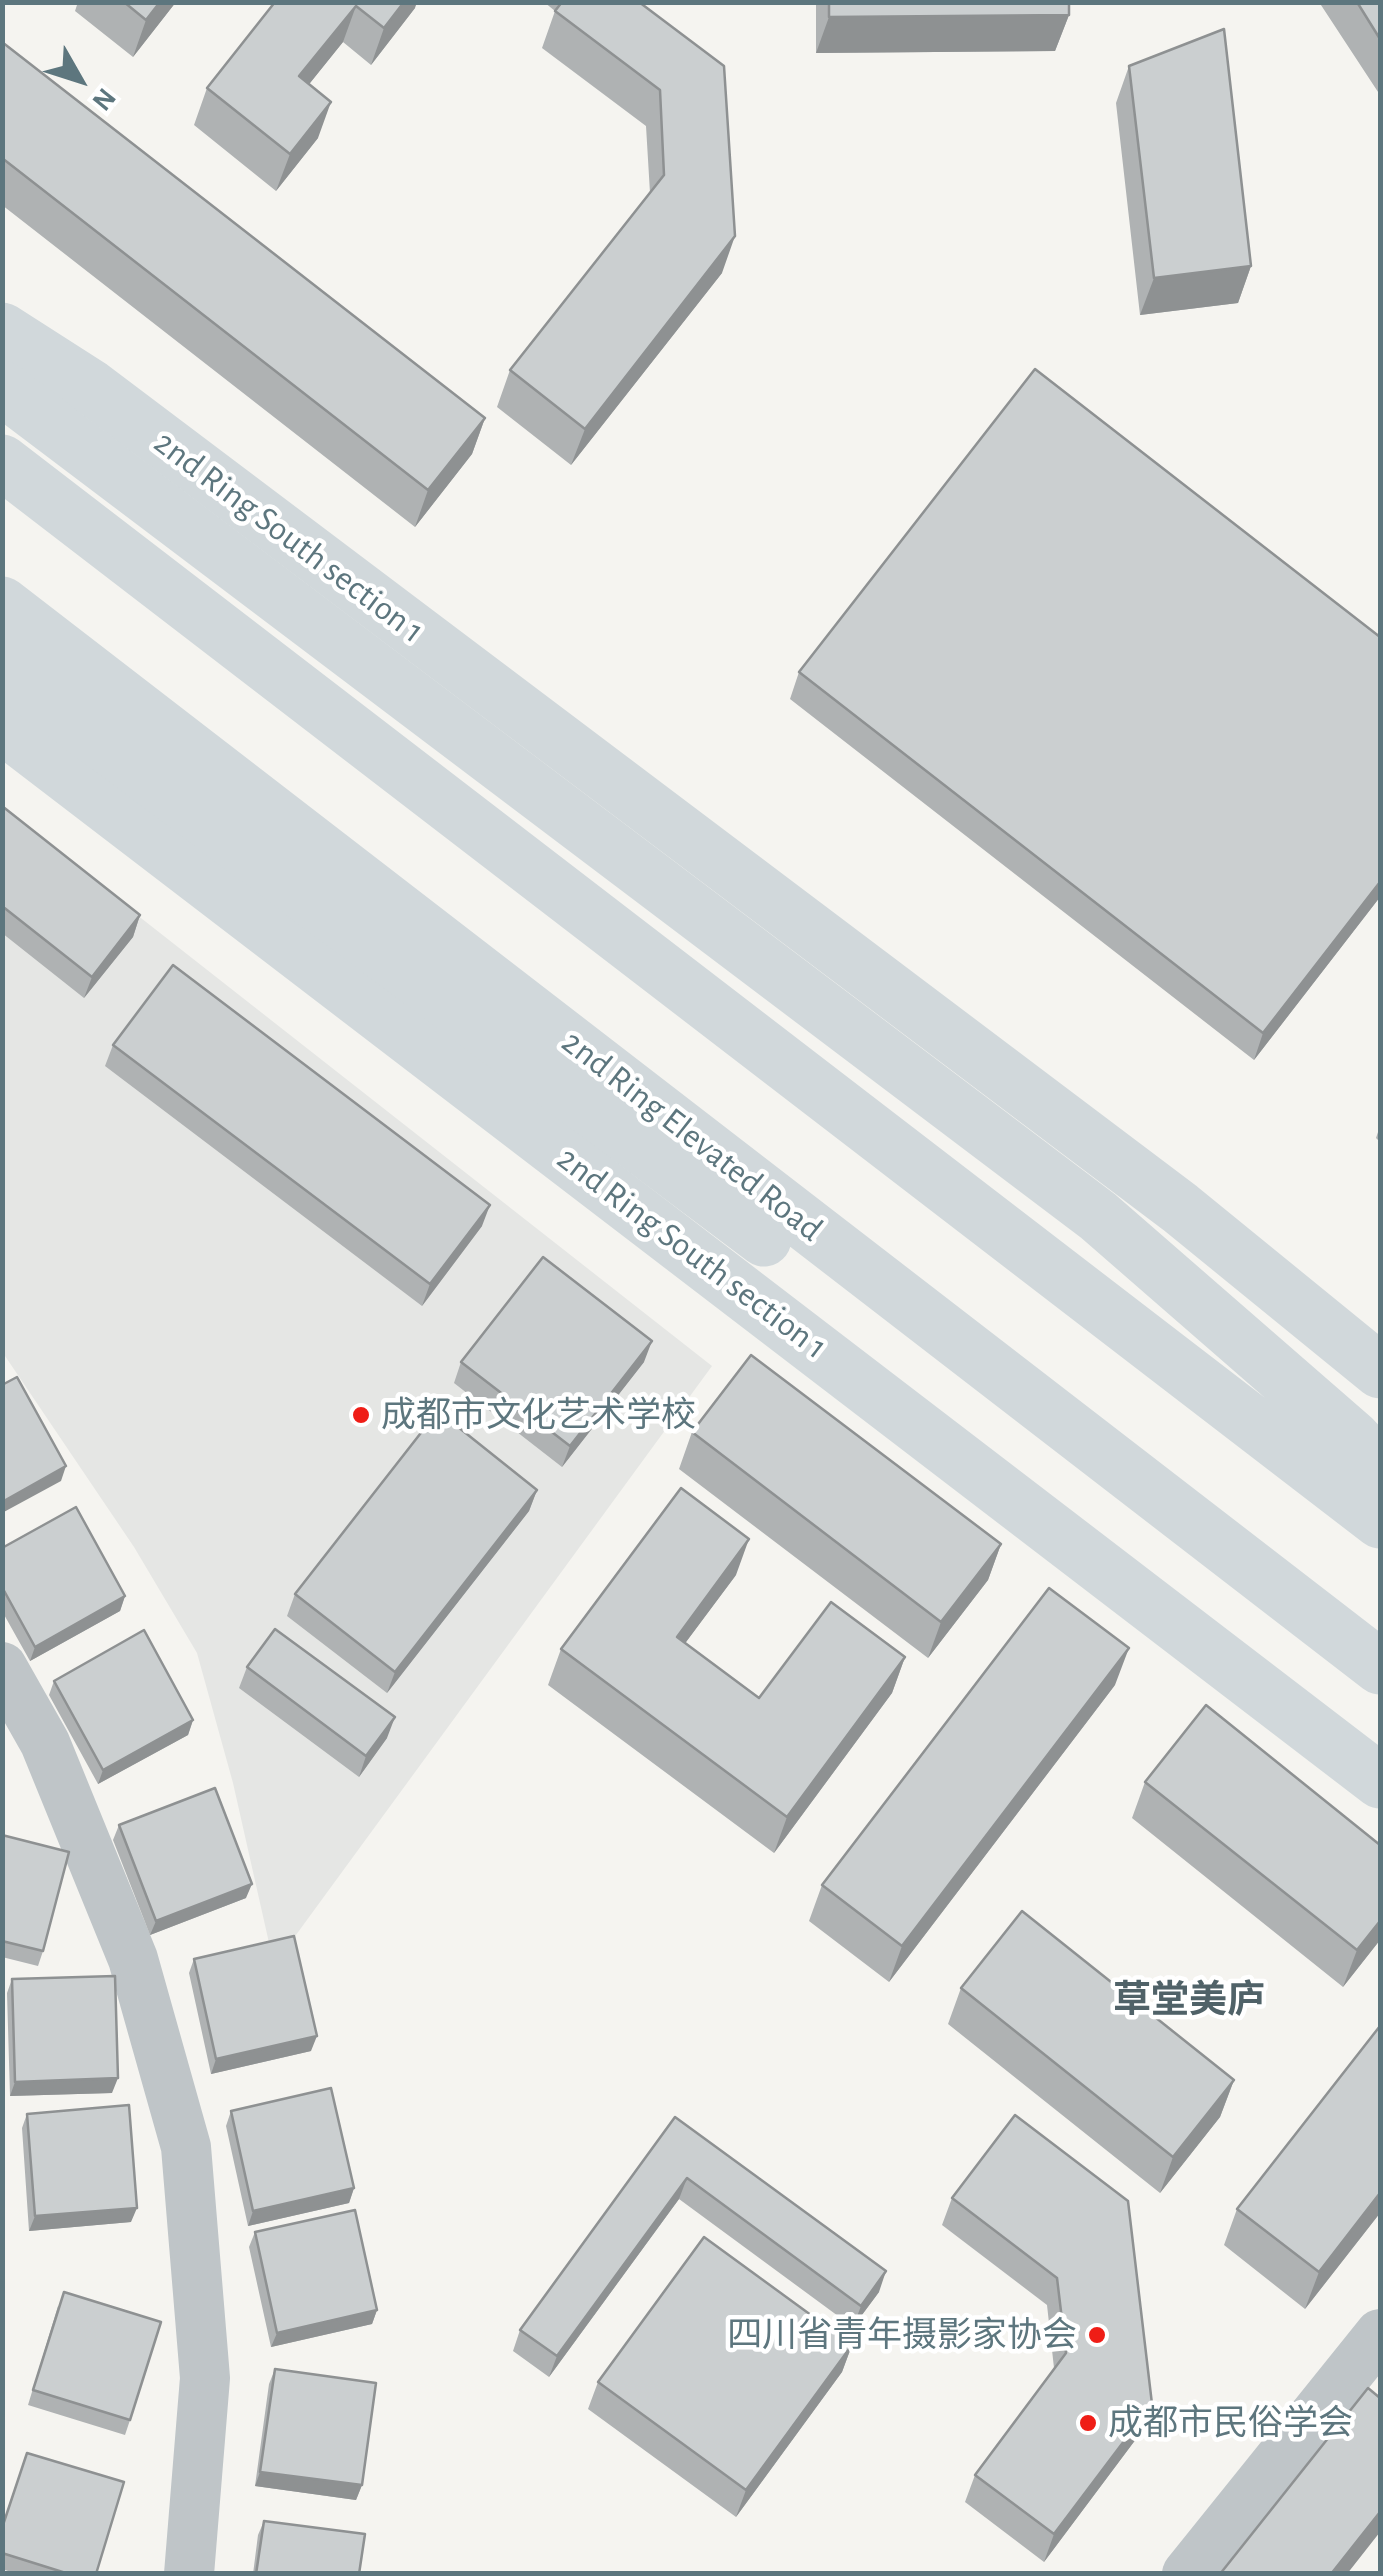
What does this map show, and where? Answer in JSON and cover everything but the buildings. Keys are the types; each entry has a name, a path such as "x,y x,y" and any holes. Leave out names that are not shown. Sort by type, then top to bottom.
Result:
{"main road":[{"name":"2nd Ring South section 1","path":"2,330 91,387 1165,1196 1380,1371"},
{"path":"2,388 1098,1216 1354,1438 1380,1467"},
{"path":"2,462 1380,1521"},
{"name":"2nd Ring Elevated Road","path":"2,604 1380,1670"},
{"path":"2,668 1061,1462 1380,1670"},
{"name":"2nd Ring South section 1","path":"2,726 1380,1780"}],"street":[{"path":"2,1668 45,1744 132,1959 186,2147 205,2378 189,2574"},
{"path":"1187,2574 1380,2334"}],"shaded area":[{"name":"成都市文化艺术学校","path":"2,809 712,1366 274,1965 233,1783 197,1653 134,1547 3,1353"}],"place":[{"name":"成都市文化艺术学校","path":"361,1415"},
{"name":"四川省青年摄影家协会","path":"1097,2335"},
{"name":"成都市民俗学会","path":"1088,2423"}],"district":[{"name":"草堂美庐","path":"1189,2001"}]}
